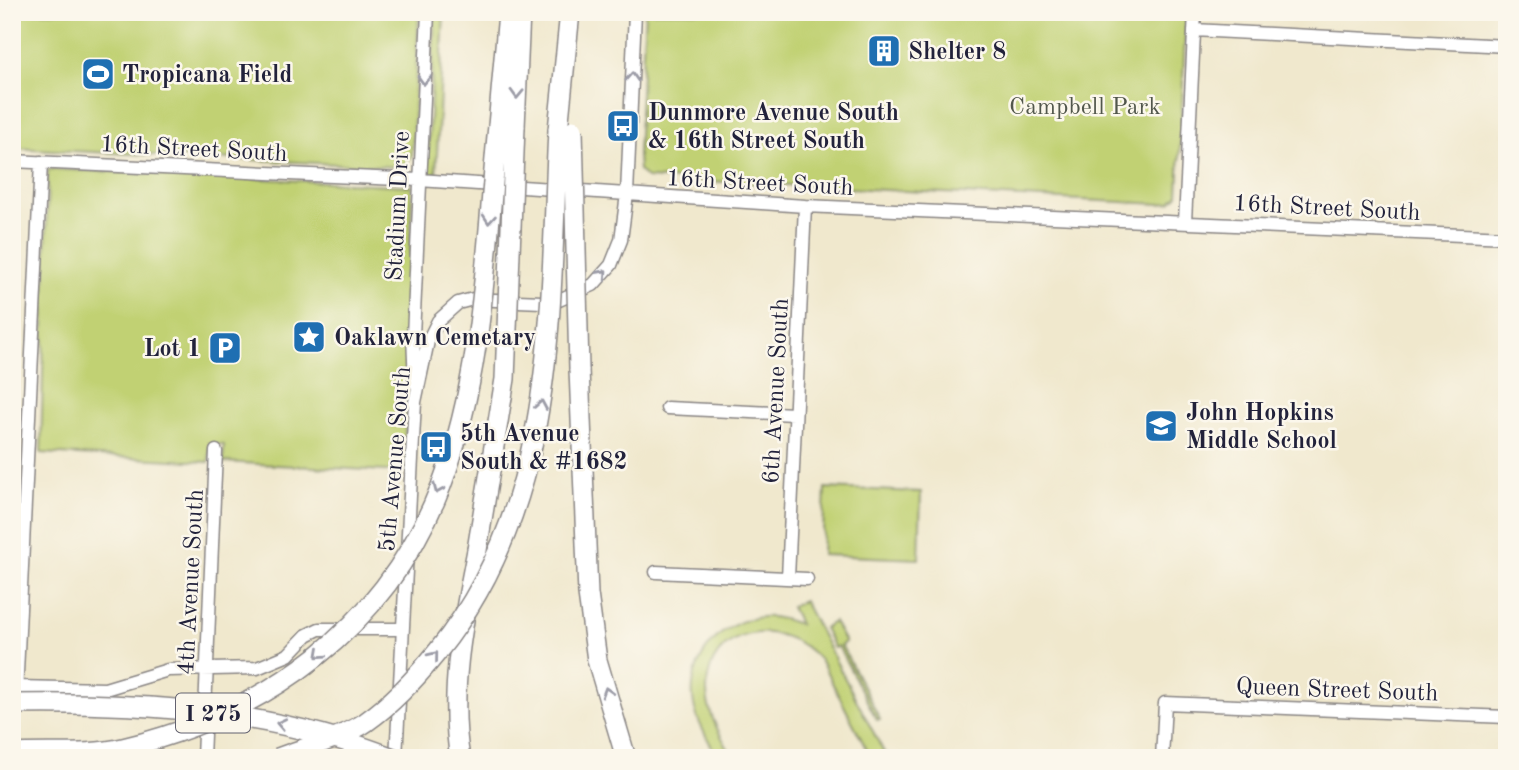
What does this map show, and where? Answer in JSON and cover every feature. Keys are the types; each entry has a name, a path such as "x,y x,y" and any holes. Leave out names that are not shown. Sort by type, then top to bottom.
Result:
{"highway":[{"path":"460,758 457,739 462,627 505,379 508,12"},
{"path":"12,756 120,749 181,731 244,704 287,681 315,659 377,596 397,568 440,487 457,433 479,321 520,12"},
{"path":"278,758 365,723 415,680 459,624 497,558 518,505 534,447 545,378 566,130 570,12"},
{"path":"566,130 588,594 597,660 626,758"},
{"name":"I 275","path":"14,696 236,715 348,740 395,758"}],"street":[{"name":"Stadium Drive","path":"415,401 413,336 428,12"},
{"name":"5th Avenue South","path":"395,758 415,401 428,341 446,311 458,303 473,299 542,302 559,300 593,285 604,275 618,254 627,194 635,12"},
{"path":"1185,222 1195,12"},
{"path":"1194,30 1507,46"},
{"name":"16th Street South","path":"12,161 419,180 805,206 1507,237"},
{"path":"12,756 41,162"},
{"name":"6th Avenue South","path":"788,578 805,206"},
{"path":"667,408 794,414"},
{"path":"13,444 27,444"},
{"name":"4th Avenue South","path":"203,758 216,451"},
{"path":"656,572 807,579"},
{"path":"14,696 105,689 167,670 207,667 240,669 275,663 288,655 307,635 319,629 402,629"},
{"name":"Queen Street South","path":"1162,758 1165,703 1507,717"}],"green space":[{"path":"12,12 419,12 412,156 405,165 397,167 12,148"},
{"path":"435,12 444,12 436,174 427,174"},
{"name":"Campbell Park","path":"645,12 1186,12 1178,195 1171,202 1161,204 647,178 639,170 638,155"},
{"name":"Lot 1","path":"48,169 412,186 404,472 223,462 224,445 210,444 209,462 41,453"},
{"path":"825,488 921,492 919,559 822,555"},
{"path":"804,601 887,758 871,758 821,661 805,646 786,637 767,633 748,634 732,641 718,653 710,670 707,692 710,710 733,758 718,758 699,722 694,706 693,683 703,656 722,633 747,620 772,617 799,624 791,607"},
{"path":"834,622 845,642 841,645 880,719 877,720 838,646 834,648 824,628"}],"place":[{"name":"Shelter 8","path":"884,51"},
{"name":"Tropicana Field","path":"98,74"},
{"name":"Dunmore Avenue South & 16th Street South","path":"623,126"},
{"name":"Oaklawn Cemetary","path":"309,337"},
{"name":"Lot 1","path":"225,348"},
{"name":"John Hopkins Middle School","path":"1161,426"},
{"name":"5th Avenue South & #1682","path":"436,447"}]}
